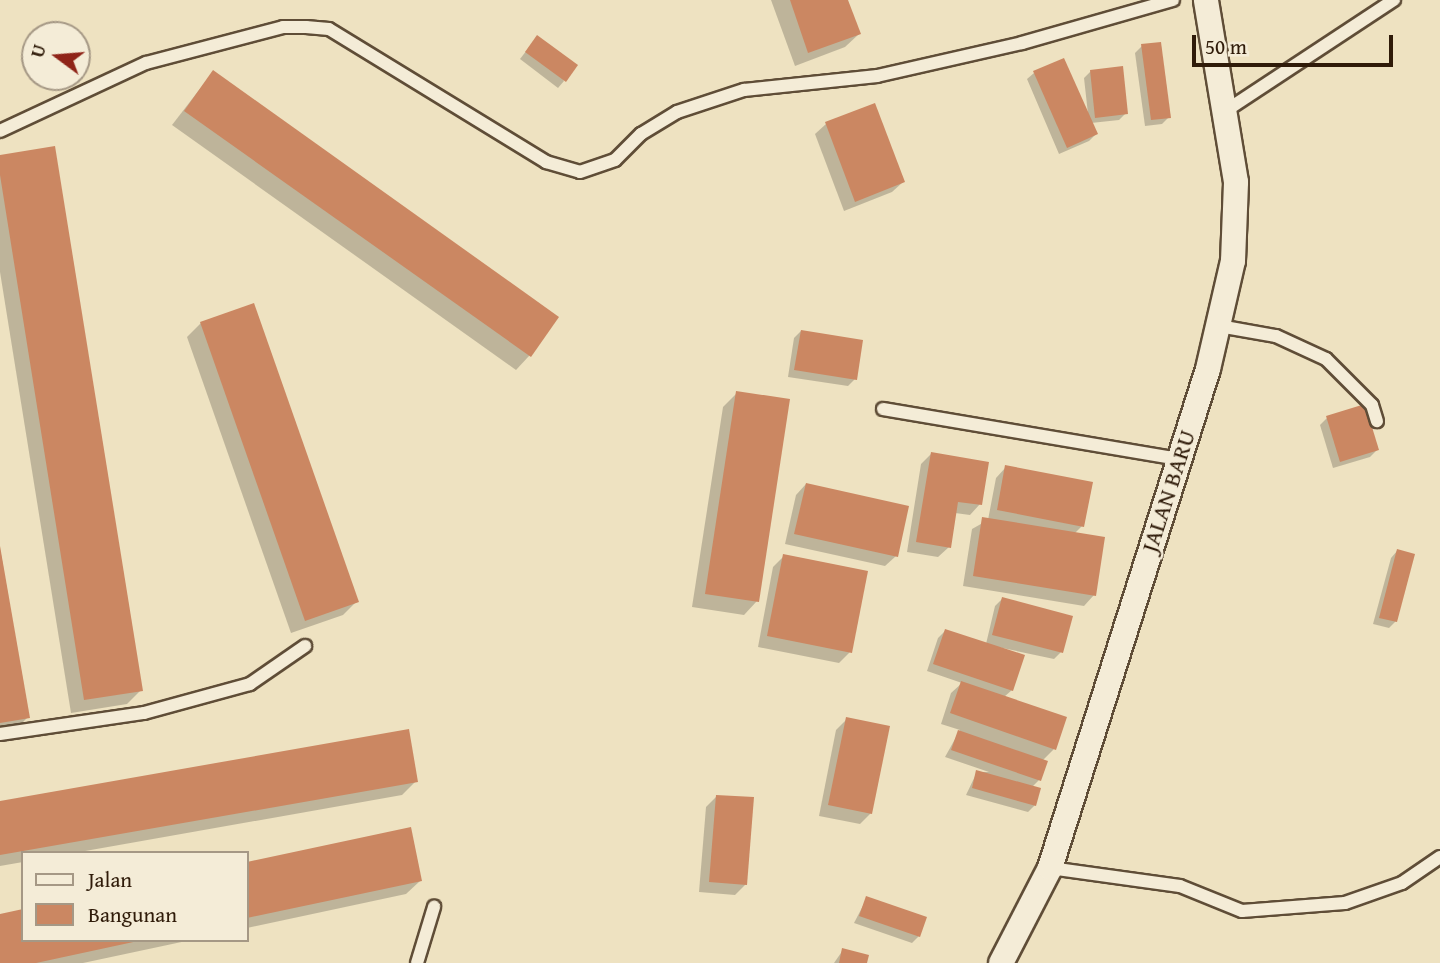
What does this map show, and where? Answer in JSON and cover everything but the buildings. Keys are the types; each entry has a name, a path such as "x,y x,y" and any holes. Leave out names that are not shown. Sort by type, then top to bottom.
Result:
{"street":[{"name":"JALAN BARU","path":"1002,963 1050,868 1219,326 1236,227 1236,182 1227,110 1206,0"}],"lane":[{"path":"0,131 146,63 284,27 306,27 329,29 546,162 580,172 615,160 658,121 734,93 877,76 1021,43 1173,0"},
{"path":"1227,110 1394,0"},
{"path":"1219,326 1276,336 1326,359 1372,405 1377,421"},
{"path":"883,410 1179,459"},
{"path":"0,734 144,713 250,684 305,646"},
{"path":"1050,868 1180,886 1242,911 1345,903 1402,883 1440,858"},
{"path":"417,963 434,907"}]}
